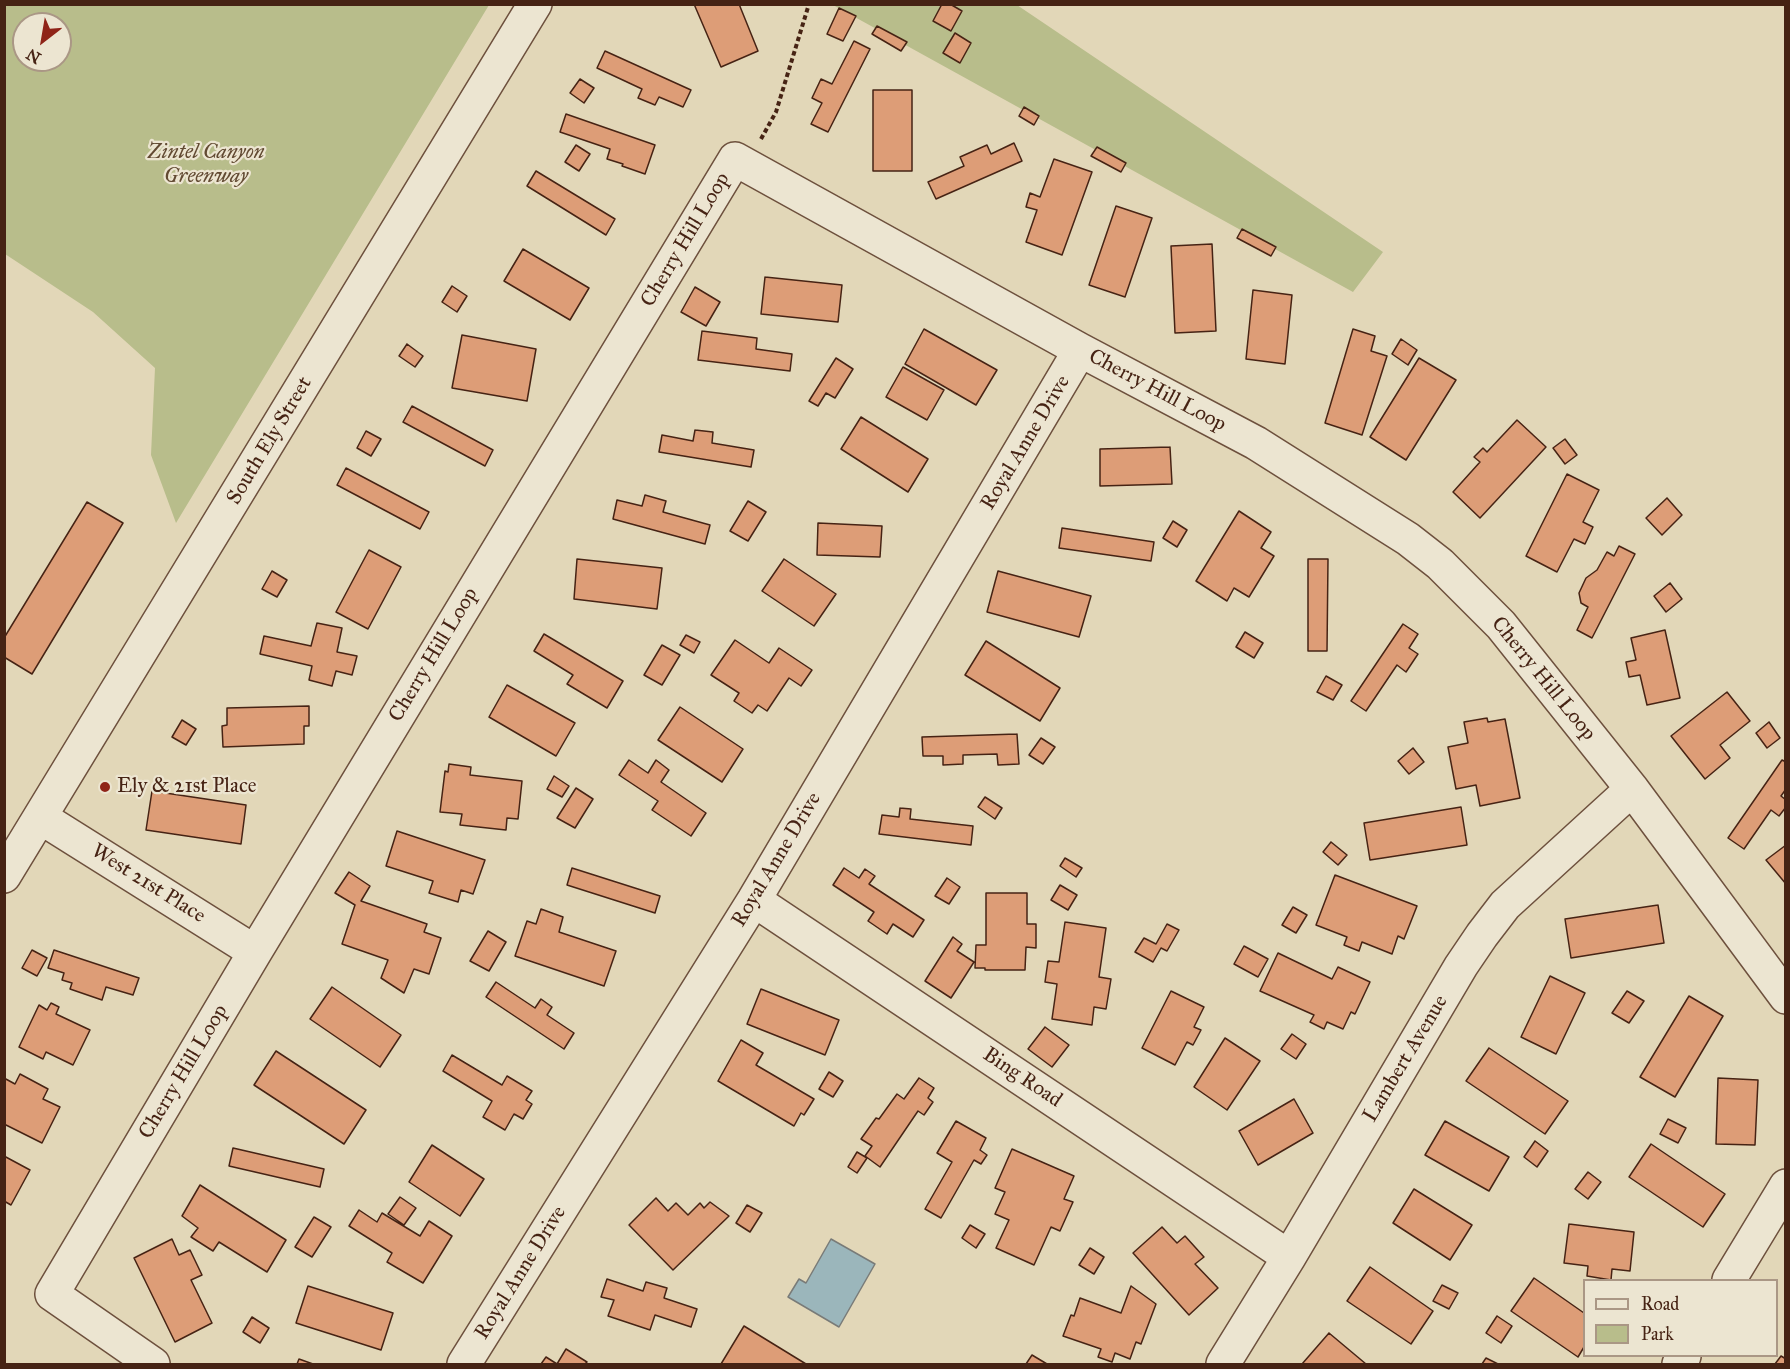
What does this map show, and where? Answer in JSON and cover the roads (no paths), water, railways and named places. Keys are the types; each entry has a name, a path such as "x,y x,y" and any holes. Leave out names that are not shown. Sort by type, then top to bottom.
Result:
{"street":[{"name":"South Ely Street","path":"4,876 535,4"},
{"name":"Cherry Hill Loop","path":"153,1365 52,1294 255,952 735,159 1080,350 1256,443 1408,539 1432,558 1501,625 1632,789 1785,997"},
{"name":"Royal Anne Drive","path":"464,1365 754,900 1080,350"},
{"name":"Lambert Avenue","path":"1223,1365 1461,966 1482,935 1505,905 1632,789"},
{"name":"West 21st Place","path":"40,817 255,952"},
{"name":"Bing Road","path":"754,900 1289,1257"},
{"path":"1730,1279 1785,1186"}],"water":[{"path":"831,1239 875,1264 839,1327 788,1297 799,1279 806,1283"}],"place":[{"name":"Ely & 21st Place","path":"105,787"}],"park label":[{"name":"Zintel Canyon Greenway","path":"206,165"}]}
